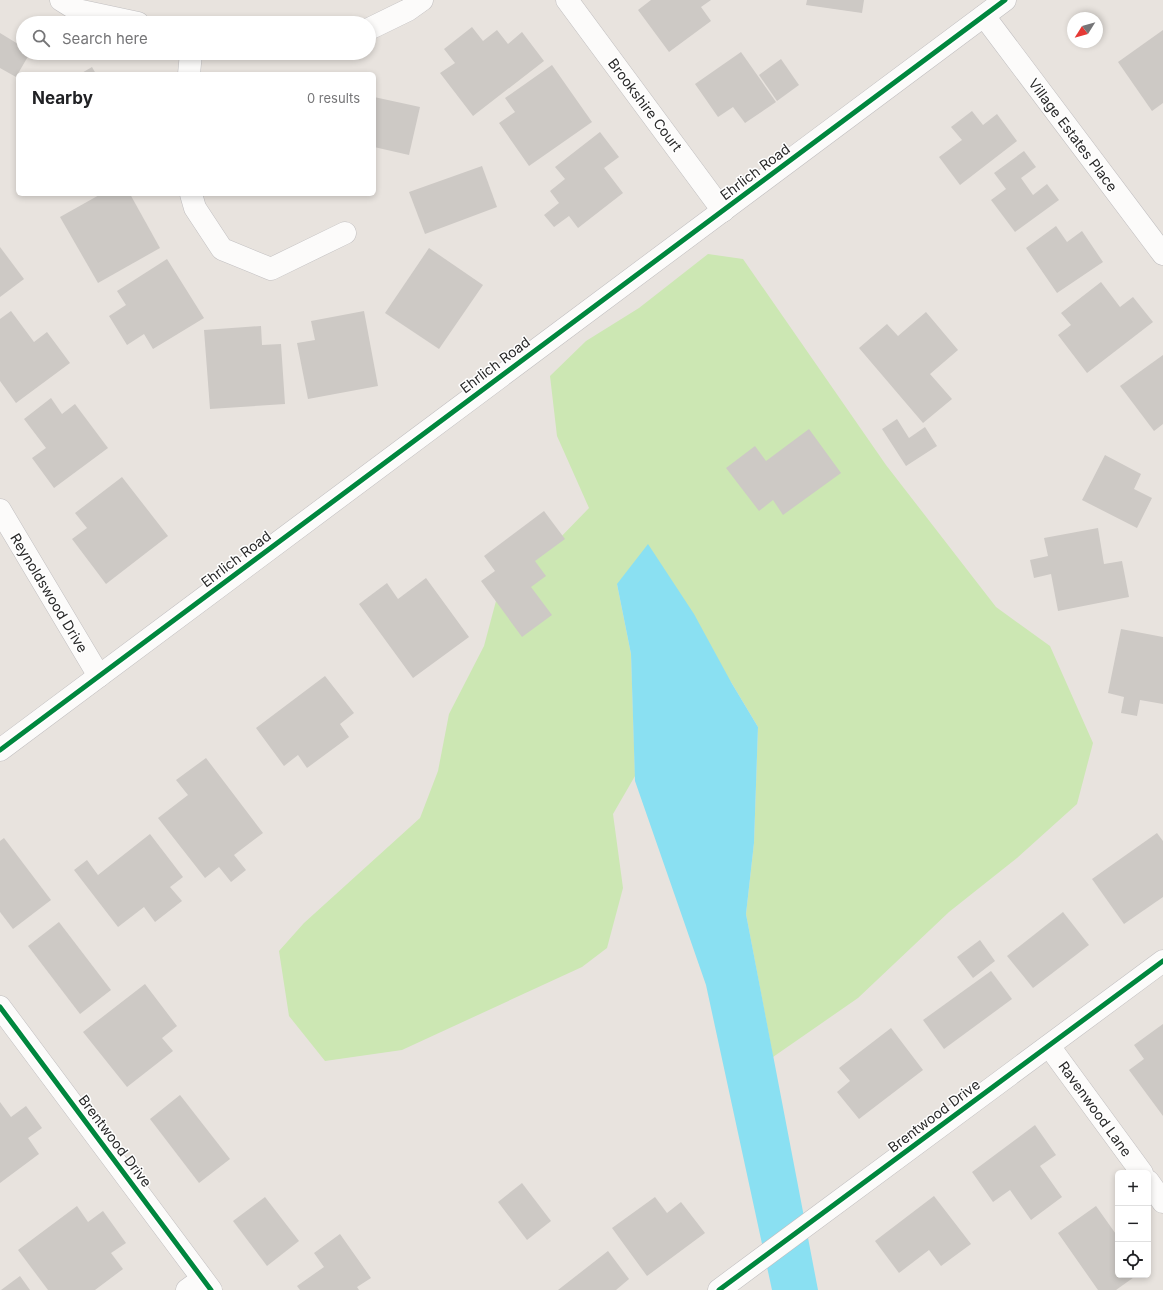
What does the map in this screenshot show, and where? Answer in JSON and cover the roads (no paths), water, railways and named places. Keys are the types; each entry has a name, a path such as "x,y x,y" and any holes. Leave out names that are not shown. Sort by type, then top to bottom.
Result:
{"street":[{"path":"61,0 77,10 105,16"},
{"path":"376,26 408,10 422,0"},
{"name":"Brookshire Court","path":"567,0 723,211"},
{"name":"Ehrlich Road","path":"0,750 1005,0"},
{"name":"Village Estates Place","path":"984,16 1163,254"},
{"path":"189,72 190,60"},
{"path":"191,196 195,208 222,249 271,269 344,233"},
{"name":"Reynoldswood Drive","path":"0,510 99,676"},
{"name":"Brentwood Drive","path":"719,1290 1163,961"},
{"name":"Brentwood Drive","path":"2,1015 200,1286"},
{"name":"Ravenwood Lane","path":"1049,1046 1140,1170"},
{"path":"1151,1185 1163,1202"}],"water":[{"path":"648,544 694,614 731,682 758,727 754,843 746,914 818,1290 772,1290 706,985 635,781 631,654 617,584"}]}
